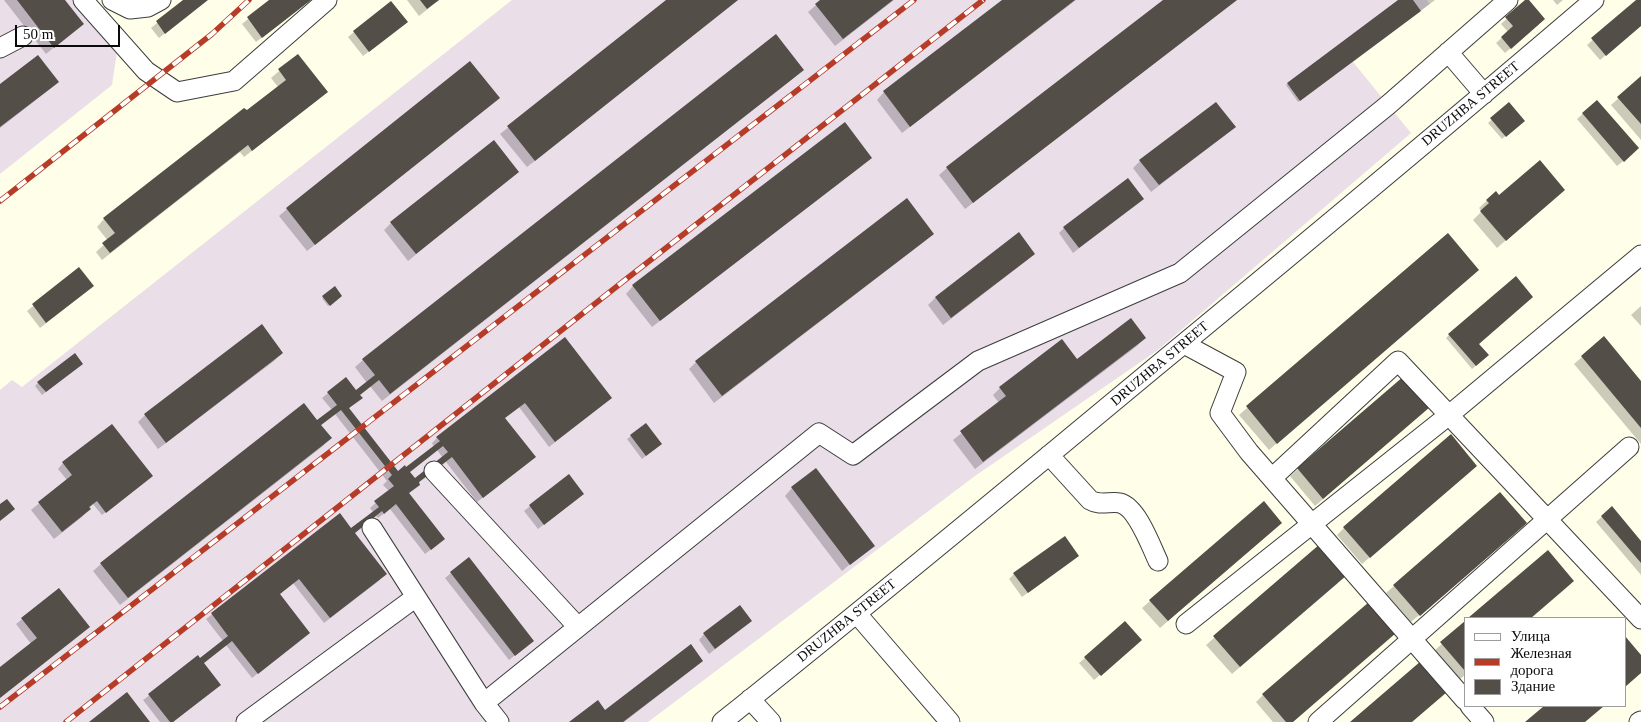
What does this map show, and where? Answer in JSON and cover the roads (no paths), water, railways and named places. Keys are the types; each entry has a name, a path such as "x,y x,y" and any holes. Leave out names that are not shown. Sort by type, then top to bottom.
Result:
{"street":[{"path":"83,0 146,72 178,92 234,81 327,0"},
{"path":"112,0 130,10 148,7 162,0"},
{"path":"484,703 819,433 853,455 978,361 1180,273 1388,105 1508,0"},
{"name":"DRUZHBA STREET","path":"722,722 1049,456 1484,94 1594,0"},
{"path":"0,48 23,36"},
{"path":"1448,52 1484,94"},
{"path":"1186,624 1449,415 1641,255"},
{"path":"1184,344 1236,372 1220,413 1249,452 1464,699"},
{"path":"1272,478 1398,361 1641,619"},
{"path":"1318,722 1629,447"},
{"path":"1049,456 1090,500 1096,503 1114,502 1124,504 1133,510 1158,561"},
{"path":"434,471 578,627"},
{"path":"372,528 484,703 499,722"},
{"path":"246,722 416,597"},
{"path":"857,614 950,722"},
{"path":"750,699 771,722"},
{"path":"1471,707 1484,722"}],"railway":[{"path":"0,201 212,34 249,0"},
{"path":"0,707 914,0"},
{"path":"66,722 983,0"}]}
